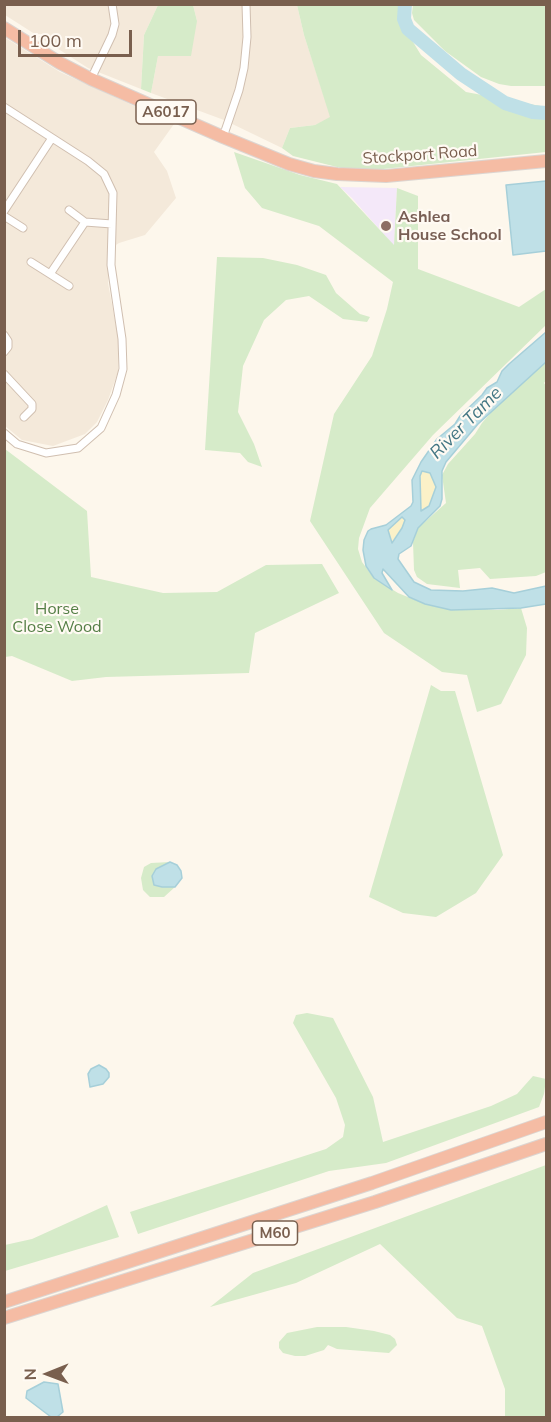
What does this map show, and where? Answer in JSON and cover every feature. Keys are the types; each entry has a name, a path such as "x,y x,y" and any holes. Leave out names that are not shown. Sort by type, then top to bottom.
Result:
{"highway":[{"name":"Stockport Road","path":"4,28 60,63 91,79 289,164 337,174 401,176 546,161"},
{"name":"M60","path":"4,1302 361,1186 542,1124"},
{"name":"M60","path":"4,1318 375,1202 546,1144"}],"street":[{"path":"91,79 112,35 115,24 112,4"},
{"path":"223,137 244,68 247,37 246,4"},
{"path":"4,107 104,174 113,193 111,265 122,339 123,369 116,395 101,428 78,448 46,453 17,444 4,433"},
{"path":"4,211 52,138"},
{"path":"69,210 85,222 112,224"},
{"path":"4,216 23,228"},
{"path":"50,274 85,222"},
{"path":"31,262 69,286"},
{"path":"4,335 8,341 8,347 4,352"},
{"path":"4,374 32,404 32,409 24,417"}],"shaded area":[{"path":"4,5 158,5 144,35 141,89 88,68 5,15"},
{"path":"193,5 297,5 304,35 331,118 315,125 290,128 282,148 224,120 151,93 158,56 197,21"},
{"path":"4,37 60,72 174,124 154,152 167,171 176,198 145,235 119,243 110,249 108,283 118,337 118,372 108,400 97,422 85,434 53,446 22,440 5,426"},
{"name":"Ashlea House School","path":"340,187 397,188 394,246 352,198"}],"green space":[{"path":"158,5 193,5 197,21 191,56 158,56 151,93 141,89 144,35"},
{"path":"297,5 401,5 399,19 421,55 466,92 546,107 546,152 364,171 345,169 293,156 282,148 290,128 315,125 330,117"},
{"path":"413,5 546,5 546,86 511,86 481,77 445,51 414,20"},
{"path":"234,152 300,175 337,184 394,245 397,188 418,196 418,269 519,307 546,289 546,325 433,435 370,508 359,538 358,549 362,562 374,578 398,593 425,604 497,610 521,608 527,628 526,655 501,704 477,712 467,675 442,672 384,633 310,521 334,414 372,356 393,282 319,226 262,208 245,188"},
{"path":"217,257 263,258 297,265 326,275 336,293 360,314 370,317 367,322 343,319 309,296 286,300 264,320 243,366 238,412 254,444 262,467 248,462 240,453 205,450"},
{"path":"546,362 544,383 546,386 546,572 536,576 490,579 480,568 458,570 460,588 427,584 417,577 414,570 413,542 418,528 446,503 442,475 448,464 499,403"},
{"name":"Horse Close Wood","path":"5,449 87,511 91,577 163,593 217,592 266,565 322,564 339,593 255,633 249,673 106,677 72,681 12,656 5,657"},
{"path":"431,685 441,691 455,691 503,855 476,893 436,917 403,913 369,897"},
{"path":"170,862 156,869 162,887 175,887 164,897 150,897 143,890 141,878 144,867 151,863"},
{"path":"307,1013 333,1018 373,1097 383,1142 491,1106 517,1094 533,1076 546,1079 544,1094 539,1107 386,1163 329,1171 138,1234 130,1212 326,1149 343,1137 345,1125 336,1098 293,1023 296,1015"},
{"path":"546,1165 546,1417 505,1417 505,1389 482,1326 457,1318 380,1244 296,1283 210,1307 253,1273"},
{"path":"107,1205 119,1237 5,1271 5,1245 32,1239"},
{"path":"317,1327 346,1327 374,1331 390,1335 395,1339 397,1345 389,1353 337,1349 328,1345 324,1350 305,1356 283,1353 279,1348 279,1342 287,1333"}],"sand":[{"path":"422,471 430,473 436,486 429,506 420,511 420,476"},
{"path":"402,517 405,520 402,528 391,543 388,530"}],"water":[{"path":"546,181 546,251 513,255 506,185"},
{"path":"546,332 546,362 478,424 446,462 442,471 440,506 418,528 411,546 399,554 398,559 414,582 431,590 463,591 492,588 514,593 546,586 546,604 521,608 451,610 425,604 409,597 383,569 382,573 392,590 374,578 366,566 363,550 368,531 386,525 411,506 413,502 412,480 421,462 437,439 455,424 487,388 497,382 502,371","holes":["422,471 430,473 436,487 429,506 421,511 420,476","402,517 405,520 402,528 392,543 388,530"]},
{"path":"170,862 177,865 182,878 175,887 154,885 152,876 156,869"},
{"path":"99,1065 106,1069 109,1077 103,1084 90,1087 88,1074 91,1069"},
{"path":"44,1382 58,1384 63,1412 57,1417 51,1417 26,1398 27,1391"}],"waterway":[{"name":"River Tame","path":"405,4 404,19 408,29 461,74 505,103 533,112 546,113"}],"place":[{"name":"Ashlea House School","path":"386,226"}]}
